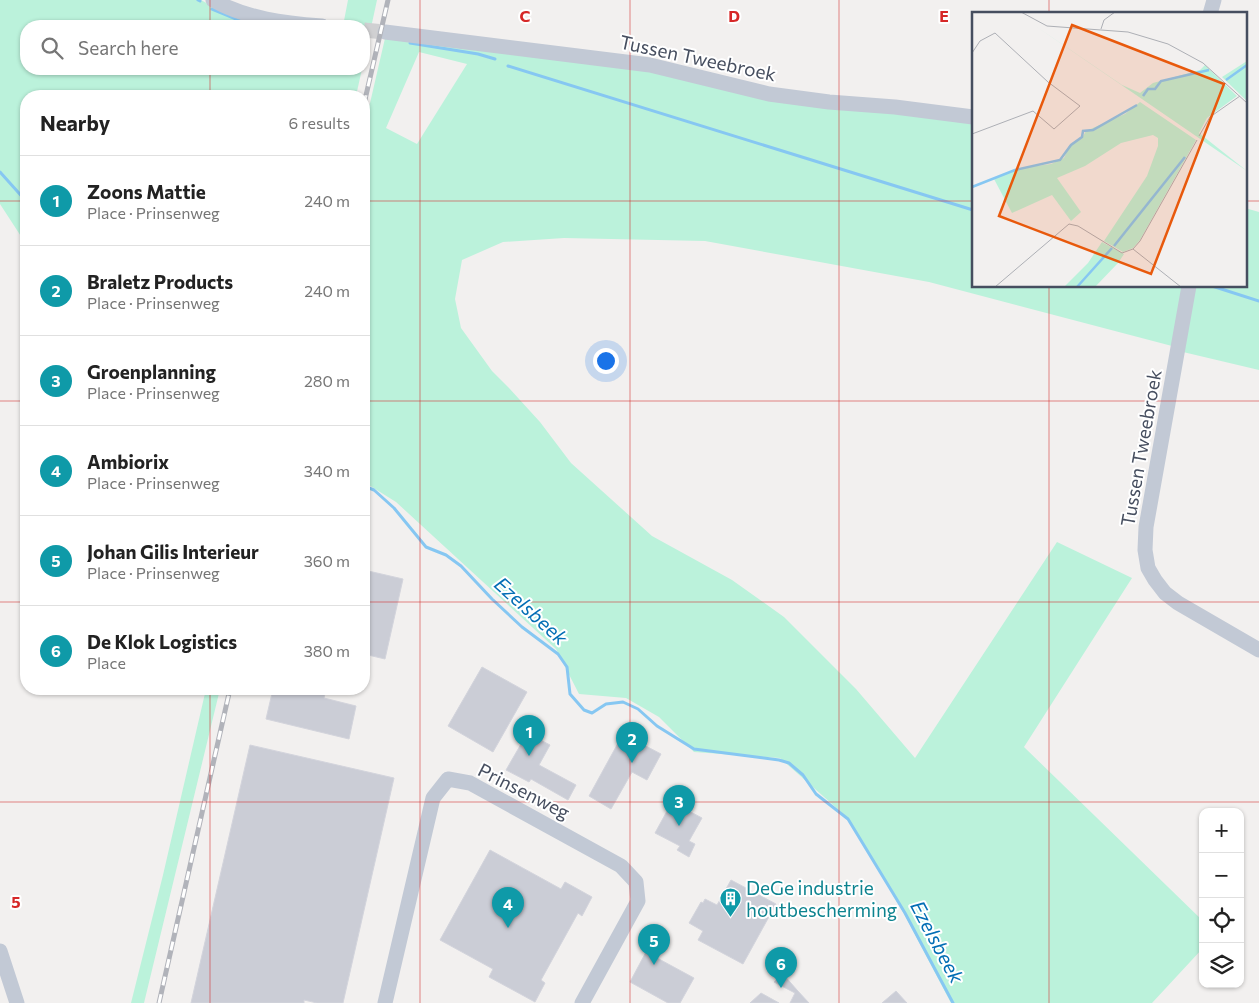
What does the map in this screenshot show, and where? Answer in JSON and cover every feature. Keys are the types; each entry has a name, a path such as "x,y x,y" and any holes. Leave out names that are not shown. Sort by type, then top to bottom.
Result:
{"street":[{"path":"213,0 224,6 272,20"},
{"name":"Tussen Tweebroek","path":"386,32 650,65 778,95 972,117"},
{"name":"Tussen Tweebroek","path":"1189,288 1146,527 1145,550 1148,568 1165,593 1259,650"},
{"name":"Prinsenweg","path":"385,1003 433,798 448,779 470,783 621,866 636,882 638,901 582,1003"},
{"path":"0,951 18,1003"}],"green space":[{"path":"0,0 201,0 240,20 20,20 20,75 361,75 357,90 20,90 20,235 0,204"},
{"path":"348,0 377,0 370,32 370,20 344,20"},
{"path":"386,34 480,46 972,121 972,288 1184,288 1172,346 929,282 705,241 564,238 503,242 462,260 455,299 461,328 492,371 540,422 571,463 652,536 732,580 784,617 856,689 915,758 1057,542 1132,578 1024,747 1199,917 1199,952 1152,1003 951,1003 903,912 849,819 780,758 694,752 659,717 626,698 579,694 556,649 396,502 370,486 370,103","holes":["419,52 467,64 417,144 386,128"]},
{"path":"1246,208 1259,212 1259,370 1183,352 1195,288 1246,288"},
{"path":"205,695 219,695 144,1003 131,1003"}],"building":[{"path":"370,571 403,579 385,659 370,655"},
{"path":"482,667 527,692 493,752 448,726"},
{"path":"272,695 325,695 324,698 356,706 349,739 266,719"},
{"path":"532,725 540,729 535,737 550,745 539,765 576,785 568,800 531,779 529,782 506,770"},
{"path":"623,734 661,754 647,780 632,772 611,809 589,796"},
{"path":"250,745 394,778 343,1003 317,1003 304,1000 304,1003 191,1003"},
{"path":"672,802 702,818 689,841 695,844 689,857 677,850 680,846 655,833"},
{"path":"490,850 561,889 565,882 592,897 582,916 578,913 541,980 545,983 535,1002 489,977 493,969 440,940"},
{"name":"DeGe industrie houtbescherming","path":"731,880 776,904 743,964 698,940 703,931 689,923 701,902 703,903 705,899 717,905"},
{"path":"646,952 694,978 680,1003 668,1003 630,982"},
{"path":"783,974 809,1003 790,1003 795,993 774,982"},
{"path":"896,991 907,1003 882,1003"},
{"path":"761,993 779,1003 750,1003"}],"waterway":[{"path":"212,9 239,20"},
{"path":"410,43 478,54 495,59"},
{"path":"508,66 972,210"},
{"name":"Ezelsbeek","path":"0,172 20,194"},
{"path":"1218,288 1259,301"},
{"name":"Ezelsbeek","path":"370,488 394,508 426,547 446,555 461,566 522,627 558,654 567,667 570,694 584,710 592,713 606,704 623,702 638,709 657,726 694,749 779,760 789,763 803,775 816,794 848,819 905,913 953,1003"}],"tunnel":[{"path":"370,31 385,32"}],"railway":[{"path":"367,90 388,0"},
{"path":"159,1003 229,695"}],"place":[{"name":"Zoons Mattie","path":"529,756"},
{"name":"Braletz Products","path":"632,763"},
{"name":"Groenplanning","path":"679,826"},
{"name":"DeGe industrie houtbescherming","path":"730,918"},
{"name":"Ambiorix","path":"508,928"},
{"name":"Johan Gilis Interieur","path":"654,965"},
{"name":"De Klok Logistics","path":"781,988"}]}
